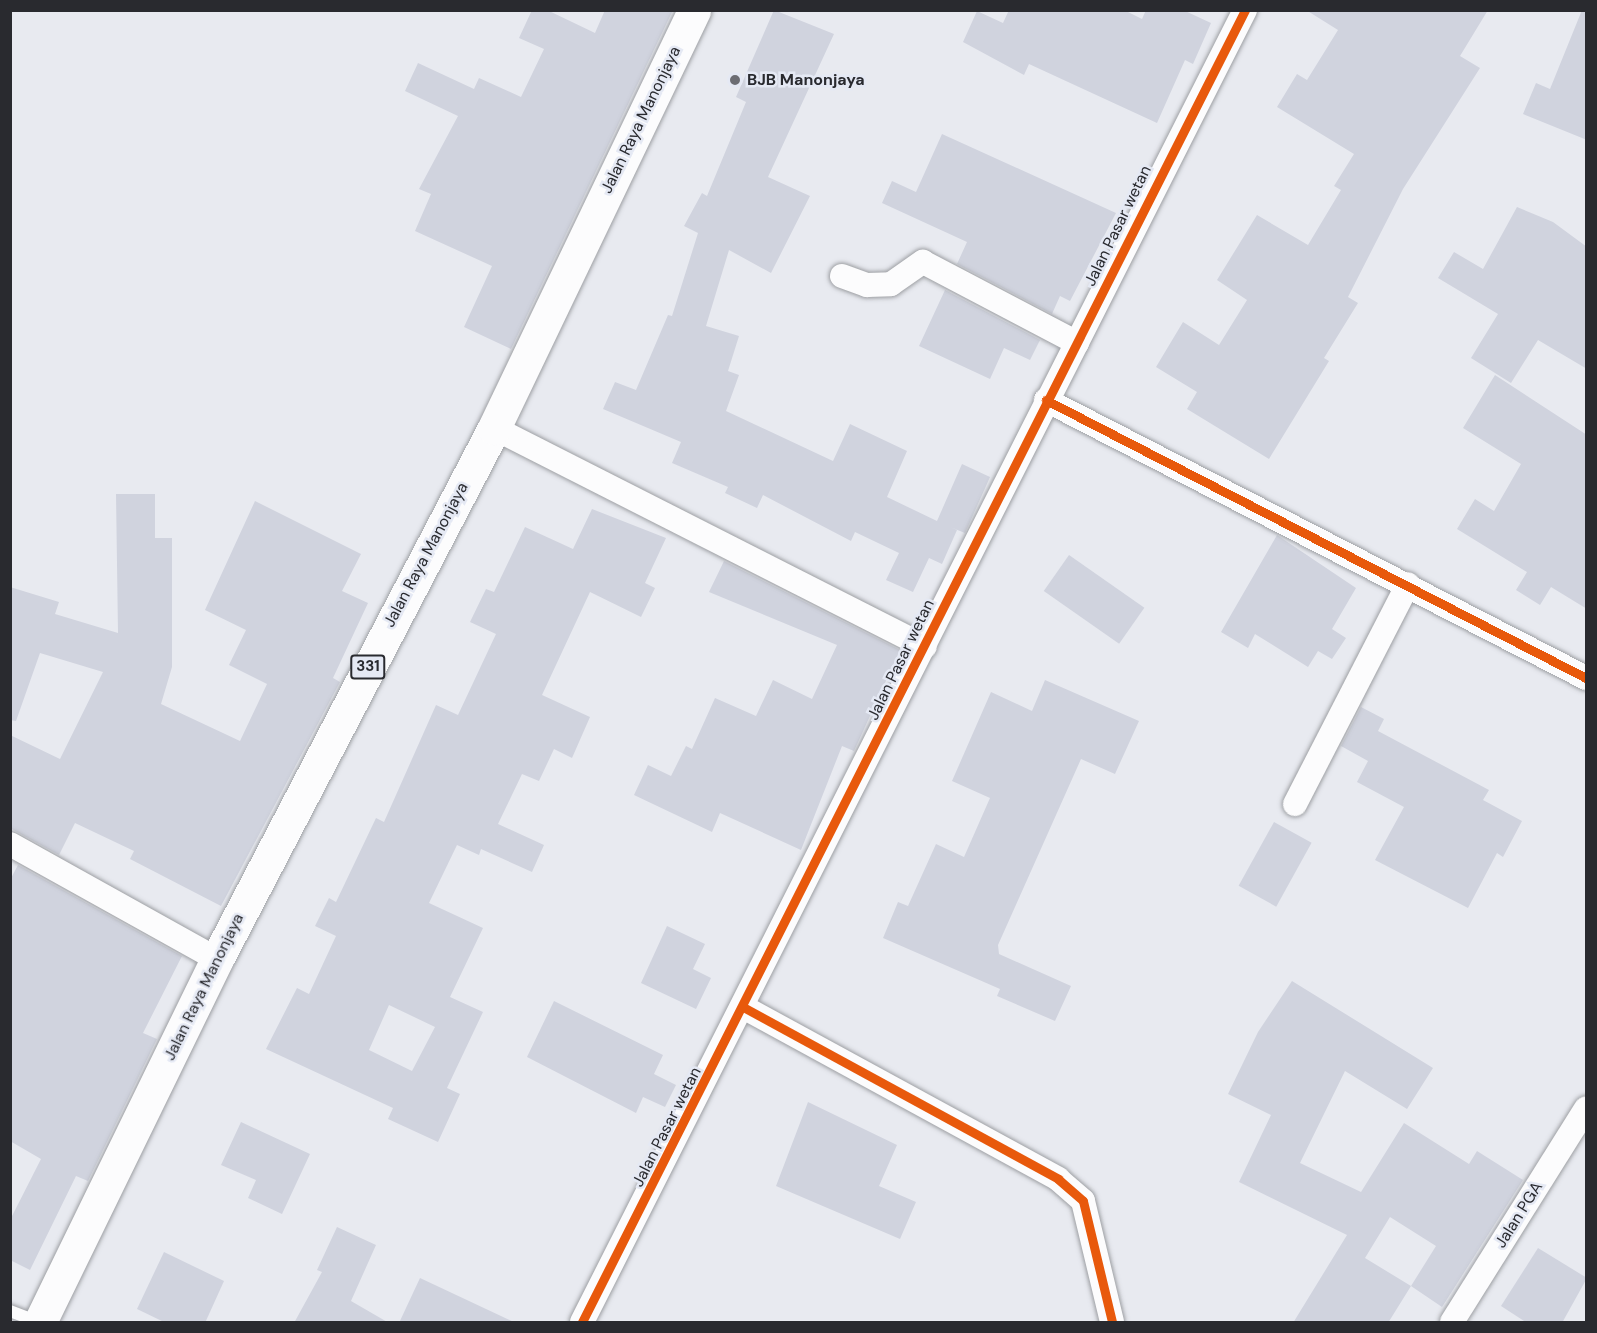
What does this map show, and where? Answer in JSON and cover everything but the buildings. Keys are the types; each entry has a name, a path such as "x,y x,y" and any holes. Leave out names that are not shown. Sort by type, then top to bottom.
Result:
{"main road":[{"name":"Jalan Raya Manonjaya","path":"40,1323 217,959 494,428 694,10"}],"street":[{"name":"Jalan Pasar wetan","path":"582,1323 745,1008 1046,400 1245,10"},
{"path":"842,276 884,285 923,262 1077,343"},
{"path":"1046,400 1587,678"},
{"path":"494,428 925,647"},
{"path":"1295,804 1408,584"},
{"path":"10,843 217,959"},
{"path":"745,1008 1058,1179 1083,1202 1112,1323"},
{"name":"Jalan PGA","path":"1452,1323 1587,1108"}],"lane":[{"path":"10,1311 40,1323"}],"cycle path":[{"path":"582,1322 1245,10"},
{"path":"1046,400 1586,678"},
{"path":"745,1008 1058,1179 1083,1201 1112,1322"}],"place":[{"name":"BJB Manonjaya","path":"735,80"}]}
